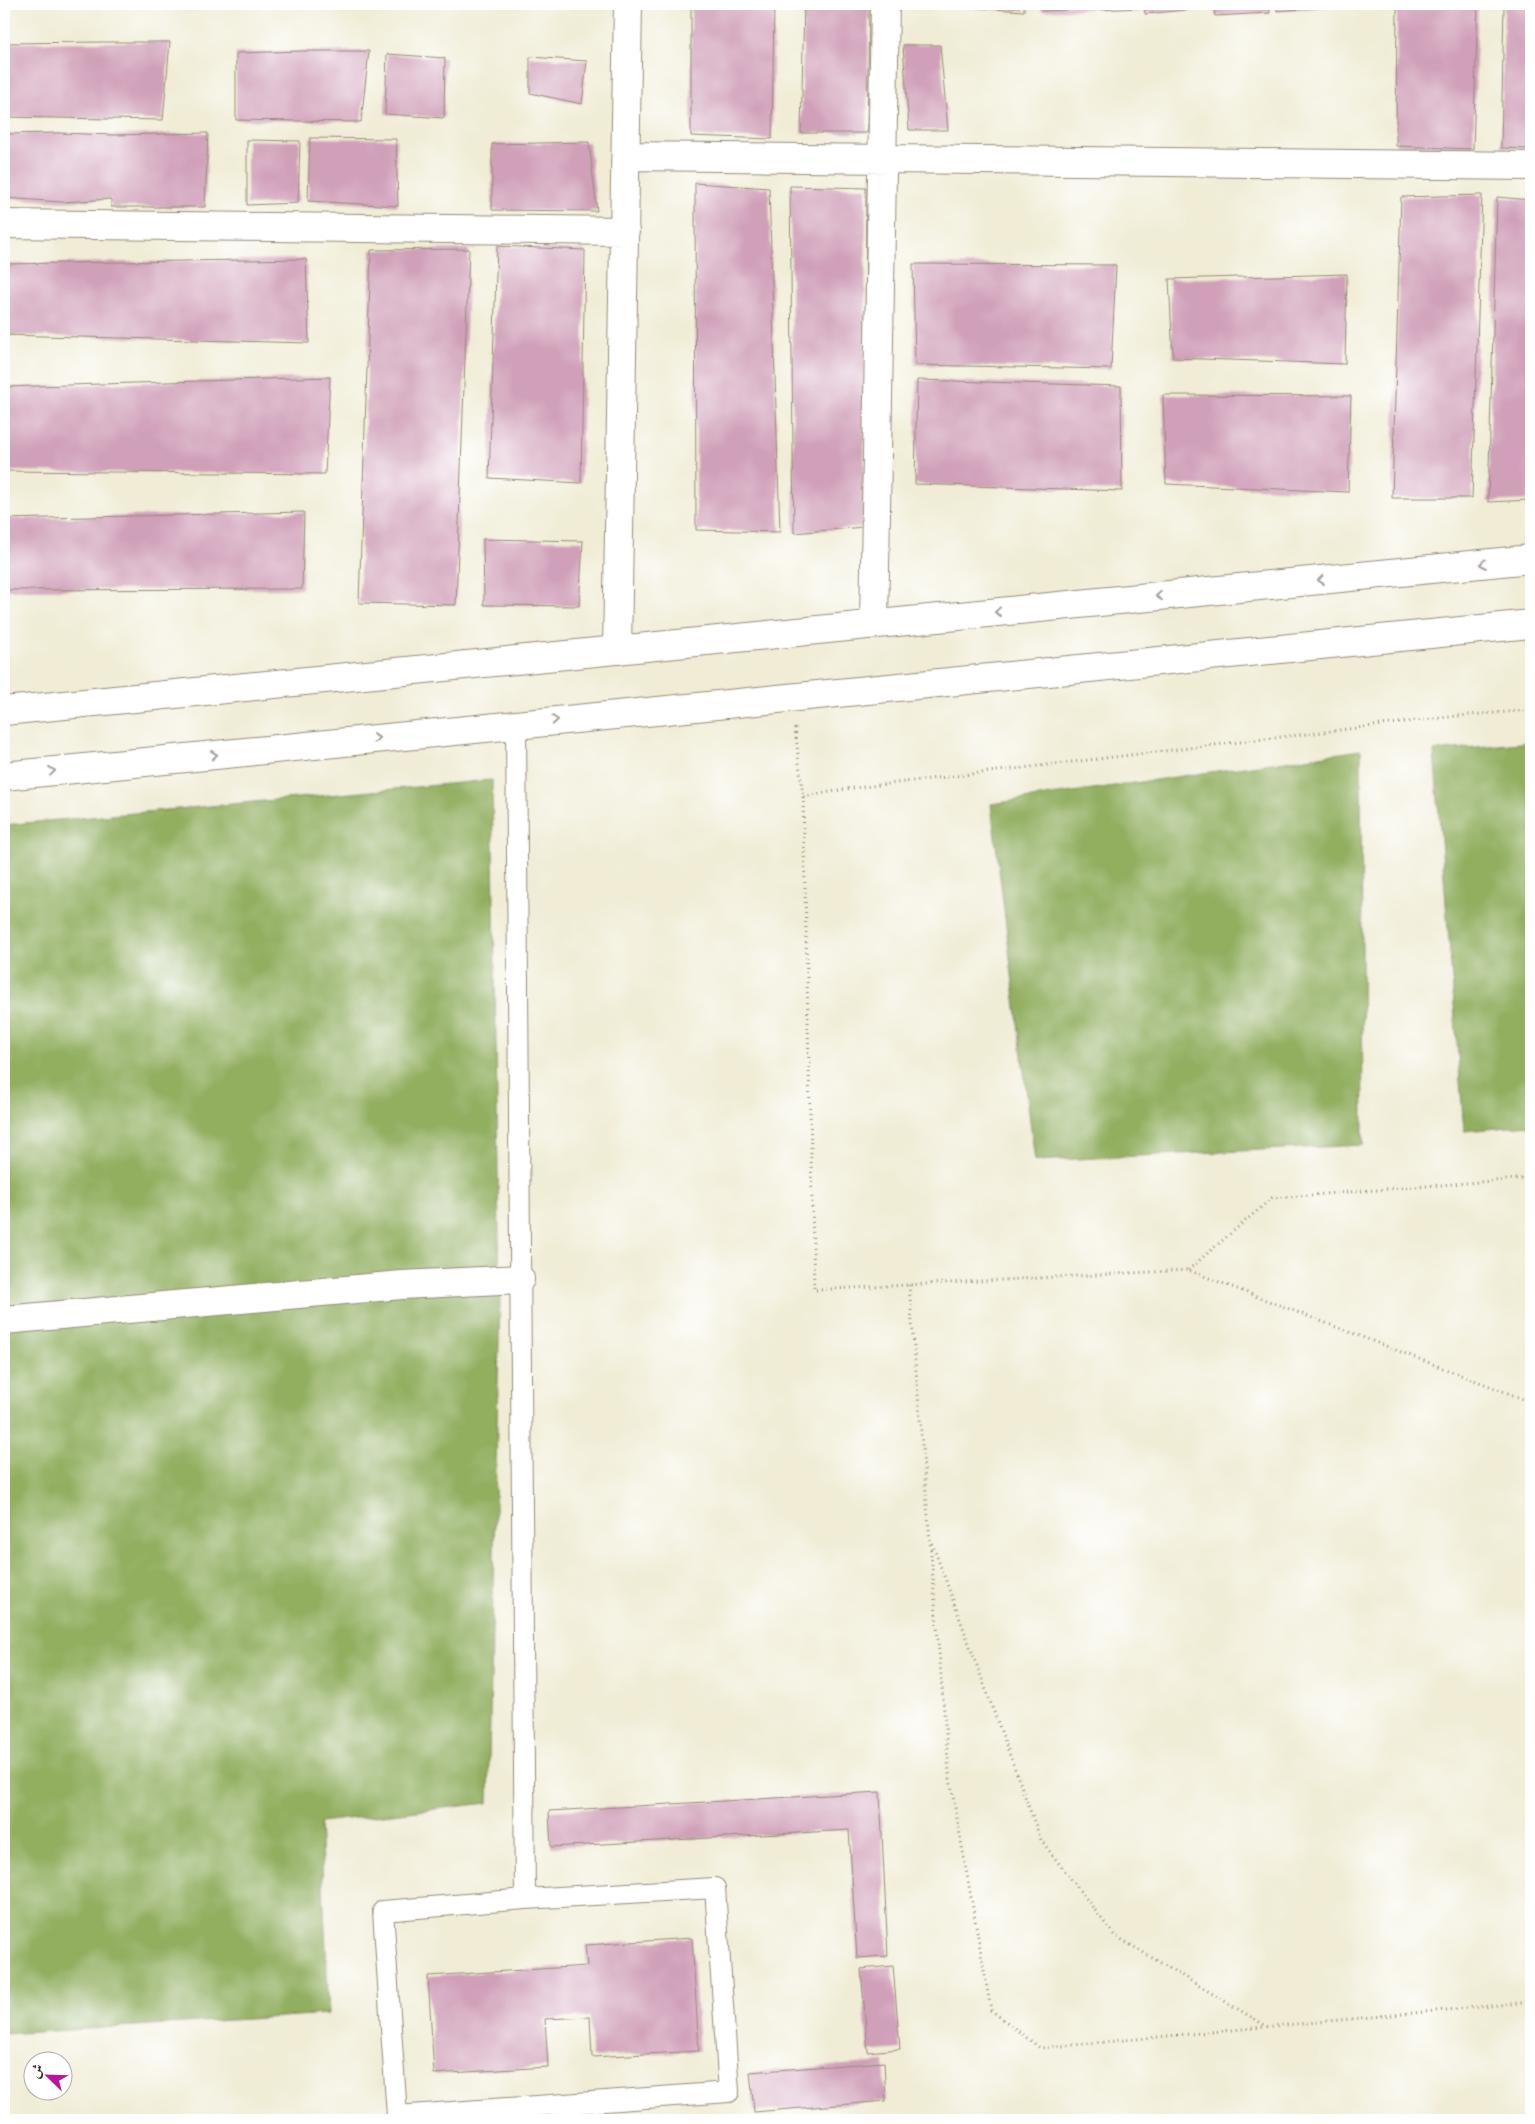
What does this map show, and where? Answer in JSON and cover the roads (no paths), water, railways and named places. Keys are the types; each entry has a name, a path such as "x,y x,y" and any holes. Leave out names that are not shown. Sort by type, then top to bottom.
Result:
{"street":[{"path":"617,650 628,4"},
{"path":"874,624 885,4"},
{"path":"626,156 1531,166"},
{"path":"4,224 625,231"},
{"path":"4,711 1531,559"},
{"path":"4,776 1531,624"},
{"path":"4,1320 402,1286 520,1279"}],"lane":[{"path":"516,724 525,1900"},
{"path":"715,1888 729,2092 397,2116 383,1911 525,1900 715,1888"}]}
